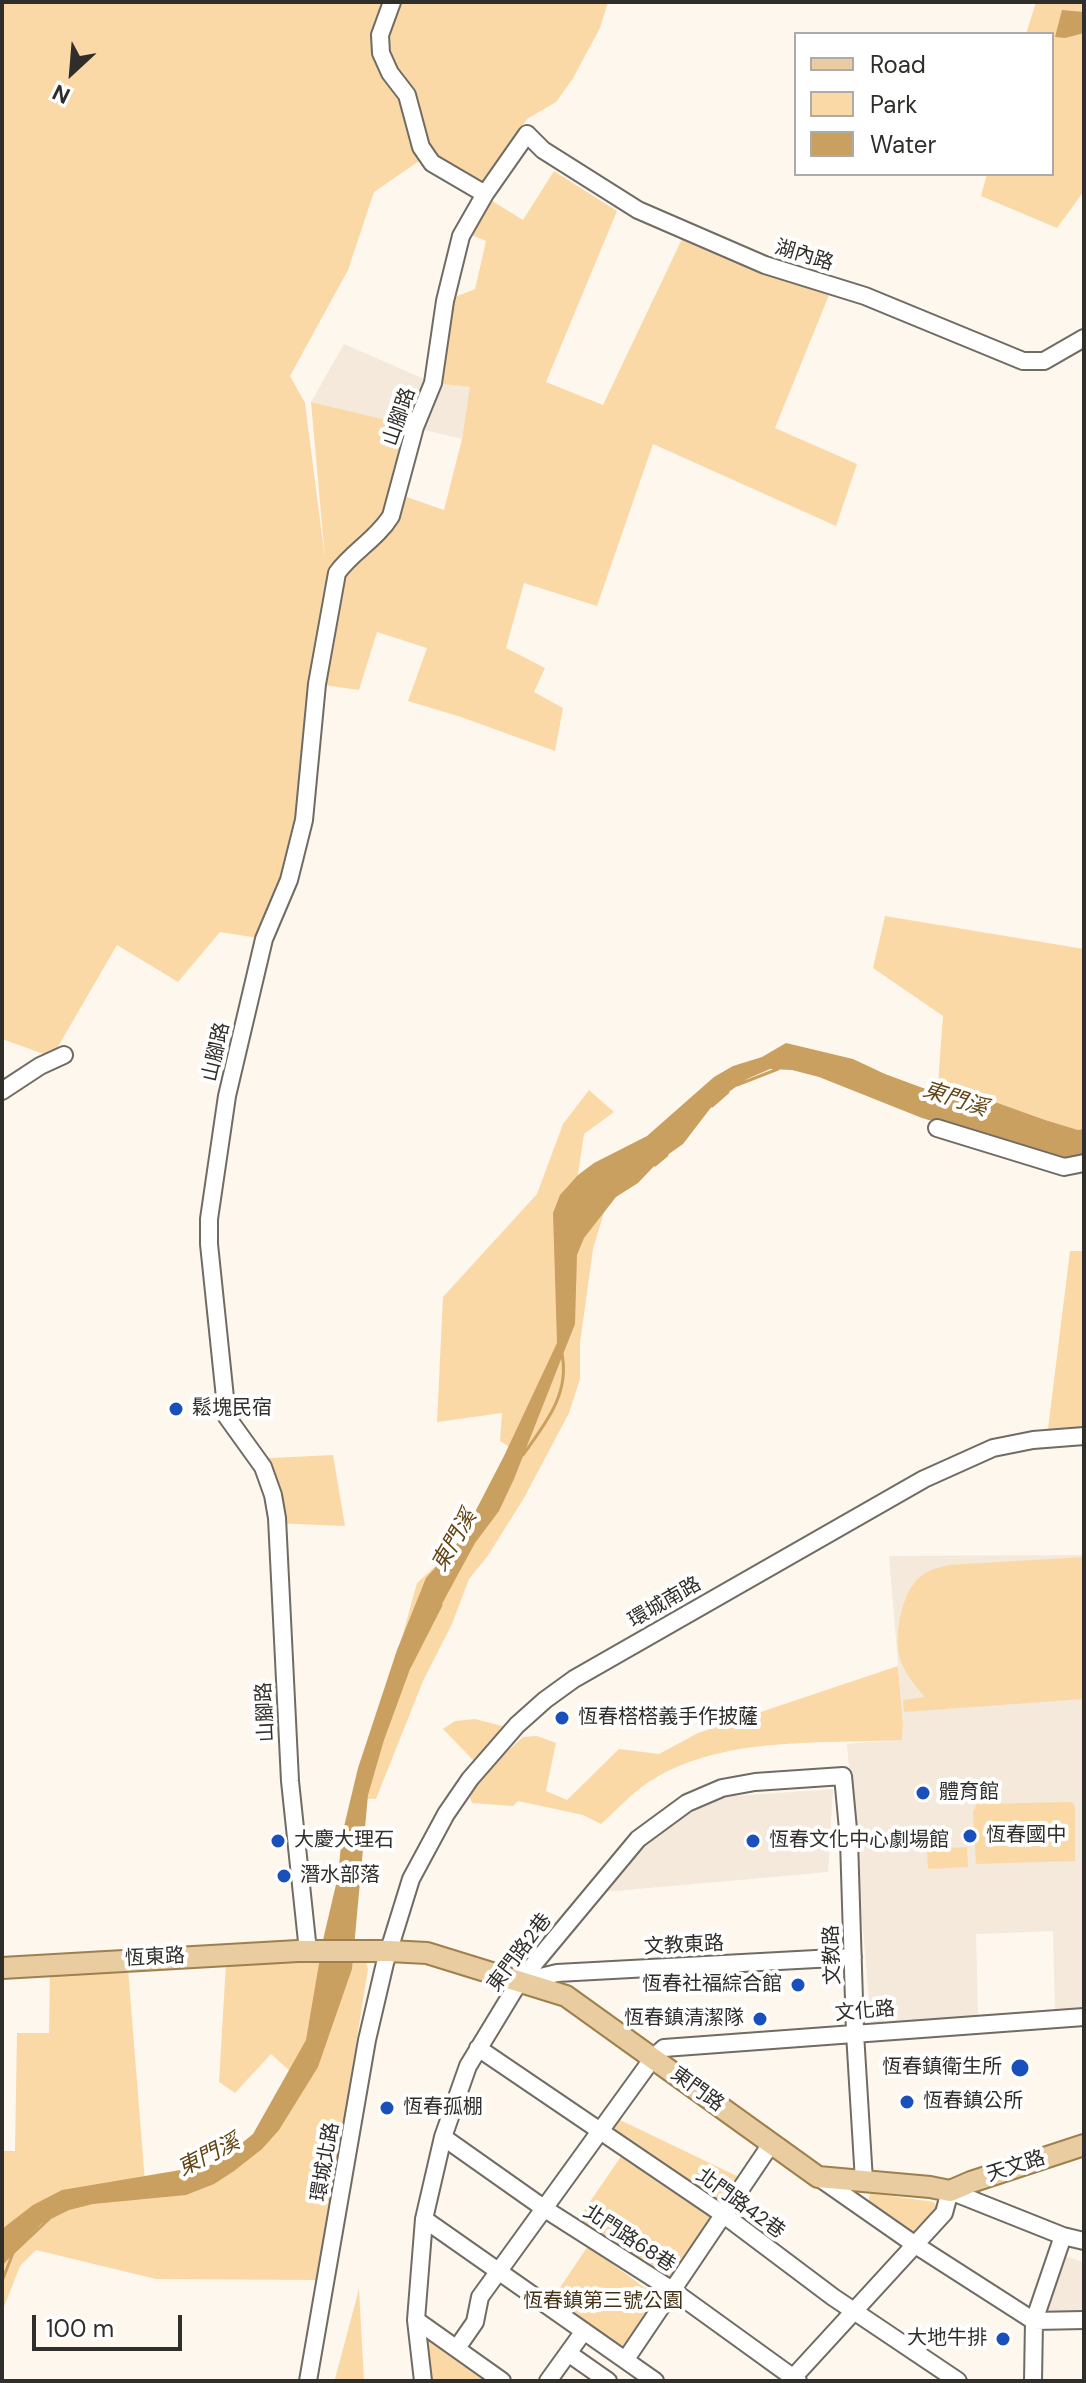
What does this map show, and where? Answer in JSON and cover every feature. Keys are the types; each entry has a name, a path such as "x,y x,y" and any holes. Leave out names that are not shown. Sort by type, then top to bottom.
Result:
{"main road":[{"name":"東門路","path":"312,1951 427,1953 566,1996 818,2177"},
{"name":"恆東路","path":"2,1968 103,1960 312,1951"},
{"name":"天文路","path":"950,2191 1084,2145"},
{"path":"818,2177 950,2191"}],"street":[{"path":"392,2 380,35 381,53 390,73 407,95 421,147 432,163 485,194"},
{"name":"山腳路","path":"312,1951 290,1781 277,1518 263,1467 227,1417 209,1219 227,1096 251,991 264,939 289,880 304,820 317,684 337,573 347,559 385,526 391,516 415,427 433,383 445,301 461,236 485,194 527,134"},
{"name":"湖內路","path":"527,134 543,150 638,210 765,265 865,296 1023,361 1044,361 1084,338"},
{"path":"2,1091 40,1066 64,1055"},
{"path":"937,1128 1056,1166 1084,1163"},
{"name":"環城南路","path":"389,1951 411,1879 446,1814 493,1751 545,1700 574,1679 924,1479 993,1448 1047,1438 1084,1436"},
{"name":"文教路","path":"843,1776 849,1840 855,2033 864,2181"},
{"name":"東門路2巷","path":"423,2381 416,2320 424,2219 443,2137 468,2066 519,1982 638,1839 687,1803 722,1788 755,1782 843,1776"},
{"name":"環城北路","path":"308,2381 367,2040 389,1951"},
{"name":"文教東路","path":"519,1982 557,1973 853,1957"},
{"name":"文化路","path":"653,2058 664,2048 1084,2017"},
{"name":"北門路42巷","path":"478,2048 724,2215 939,2376 958,2381"},
{"path":"457,2348 475,2322 480,2297 653,2058"},
{"name":"北門路68巷","path":"443,2137 545,2209 672,2290 794,2380"},
{"path":"626,2359 771,2144"},
{"path":"818,2177 914,2244 1034,2321 1084,2320"},
{"path":"794,2380 944,2213 950,2191 1063,2236 1084,2241"},
{"path":"424,2219 655,2381"},
{"path":"1033,2381 1034,2321 1063,2236"},
{"path":"416,2320 502,2381"},
{"path":"548,2381 584,2331"},
{"path":"568,2353 608,2381"}],"shaded area":[{"path":"344,344 433,383 471,387 462,439 311,402"},
{"name":"恆春國中","path":"1084,1555 1084,2010 1055,2011 1053,1931 976,1934 978,2018 871,2024 847,1744 902,1739 889,1556"},
{"path":"833,1789 828,1872 604,1892 639,1843 672,1819 721,1797"},
{"path":"1061,2255 1084,2262 1084,2317 1041,2317"}],"green space":[{"path":"2,2 608,2 600,28 572,80 556,102 527,119 483,189 425,157 374,192 348,270 290,376 305,403 325,559 311,402 415,427 398,494 444,510 462,439 470,387 433,383 445,301 475,289 486,241 467,233 489,199 523,220 554,171 617,211 546,382 603,405 682,239 829,295 775,428 857,464 836,526 653,444 597,606 524,583 506,648 545,668 534,692 563,708 555,751 408,701 427,648 377,632 359,690 317,684 304,820 264,939 220,932 178,982 117,945 52,1057 2,1039"},
{"path":"1036,2 1084,2 1084,191 1057,228 981,196 986,176 1054,176 1054,32 1027,32"},
{"path":"885,916 1084,949 1084,1144 938,1115 943,1016 873,968"},
{"path":"589,1090 614,1112 584,1134 575,1194 605,1209 593,1249 580,1343 580,1379 569,1413 524,1498 487,1557 469,1579 452,1624 423,1681 376,1799 353,1798 417,1583 454,1549 523,1456 500,1441 502,1413 437,1422 443,1297 537,1194 563,1124"},
{"path":"1070,1251 1084,1251 1084,1431 1048,1429"},
{"path":"333,1455 345,1526 271,1523 267,1503 250,1459"},
{"path":"1084,1557 1084,1699 904,1712 903,1700 925,1697 906,1672 898,1646 903,1607 910,1589 919,1578 930,1570 948,1565"},
{"path":"898,1666 902,1740 776,1745 714,1754 649,1782 601,1824 583,1815 518,1801 513,1806 472,1803 469,1795 502,1756 523,1737 537,1736 556,1743 546,1791 567,1800 619,1749 659,1754 698,1733"},
{"path":"475,1719 506,1727 474,1761 443,1729 455,1721"},
{"path":"1070,1802 1075,1808 1075,1861 976,1864 973,1811 977,1804"},
{"path":"967,1847 968,1867 928,1869 927,1849"},
{"path":"366,1962 368,1969 318,2280 156,2279 36,2250 20,2266 2,2312 2,2252 11,2236 2,2224 2,2151 15,2151 17,2033 49,2033 50,1971 128,1968 146,2195 244,2160 292,2073 271,2054 235,2093 219,2082 226,1963"},
{"path":"616,2118 743,2179 665,2291 574,2225 624,2152 604,2136"},
{"path":"870,2193 934,2202 937,2208 912,2233 868,2204"},
{"name":"恆春鎮第三號公園","path":"588,2246 660,2299 622,2358 547,2307"},
{"path":"359,2289 364,2381 330,2381 335,2379"},
{"path":"427,2335 492,2381 431,2381"}],"water":[{"path":"1062,10 1084,12 1084,33 1055,37"},
{"path":"786,1043 853,1059 939,1094 992,1101 1045,1120 1084,1129 1084,1161 1067,1161 922,1118 819,1077 792,1070 770,1069 747,1079 716,1101 683,1144 659,1161 638,1183 616,1197 584,1238 577,1255 575,1324 514,1479 499,1511 475,1543 417,1650 384,1740 368,1795 352,1969 318,2067 279,2130 262,2149 214,2184 186,2195 93,2204 69,2210 41,2224 2,2266 2,2229 33,2205 62,2190 216,2164 253,2134 306,2040 323,1940 338,1876 342,1835 358,1768 397,1650 426,1578 461,1539 557,1343 553,1213 560,1195 594,1163 647,1136 714,1077 733,1066 762,1057"}],"waterway":[{"name":"東門溪","path":"737,1085 778,1069"},
{"name":"東門溪","path":"712,1106 728,1092"},
{"name":"東門溪","path":"655,1165 667,1155"},
{"name":"東門溪","path":"523,1455 554,1408 564,1369 562,1354"},
{"name":"東門溪","path":"410,1666 441,1605"},
{"name":"東門溪","path":"2,2281 13,2253 49,2219"}],"place":[{"name":"鬆塊民宿","path":"176,1409"},
{"name":"恆春榙榙義手作披薩","path":"562,1718"},
{"name":"體育館","path":"923,1793"},
{"name":"恆春國中","path":"970,1836"},
{"name":"大慶大理石","path":"278,1841"},
{"name":"恆春文化中心劇場館","path":"753,1841"},
{"name":"潛水部落","path":"284,1876"},
{"name":"恆春社福綜合館","path":"798,1985"},
{"name":"恆春鎮清潔隊","path":"760,2019"},
{"name":"恆春鎮衛生所","path":"1020,2068"},
{"name":"恆春鎮公所","path":"907,2102"},
{"name":"恆春孤棚","path":"387,2108"},
{"name":"大地牛排","path":"1003,2339"}]}
